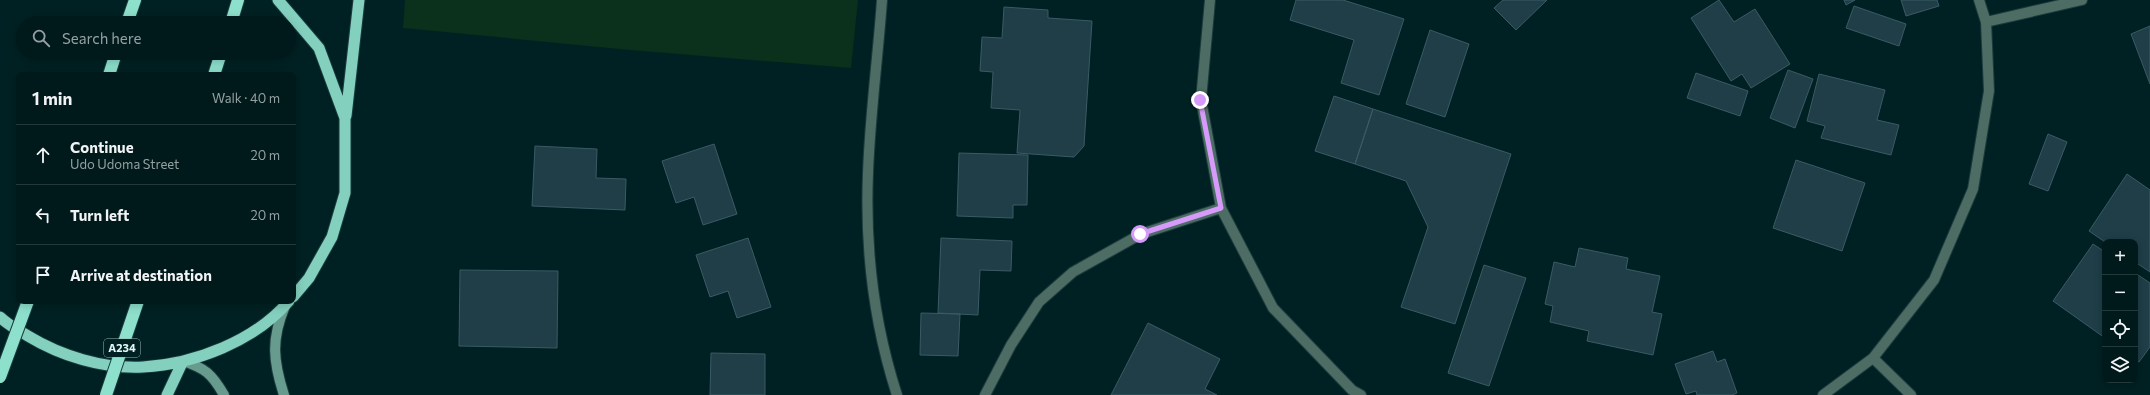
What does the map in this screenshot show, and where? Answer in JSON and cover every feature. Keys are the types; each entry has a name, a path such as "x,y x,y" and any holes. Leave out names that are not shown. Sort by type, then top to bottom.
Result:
{"highway":[{"path":"129,16 135,0"},
{"path":"233,16 238,0"},
{"path":"278,0 292,16"},
{"path":"296,293 309,278 332,237 345,193 345,118 359,0"},
{"path":"296,21 319,48 345,118"},
{"path":"110,72 114,60"},
{"path":"215,72 219,60"},
{"path":"0,377 27,304"},
{"name":"A234","path":"106,395 137,304"},
{"path":"0,317 46,347 93,363 143,367 183,361 226,346 258,329 286,304"},
{"path":"167,395 183,361"}],"main road":[{"path":"284,395 274,341 277,325 288,304"},
{"path":"183,361 202,367 218,385 224,395"}],"street":[{"path":"882,0 868,173 869,252 880,331 897,395"},
{"path":"1210,0 1200,100 1221,208 1273,308 1352,390 1361,395"},
{"path":"1824,395 1873,358 1934,280 1973,190 1989,91 1986,22 1979,0"},
{"path":"1986,22 2082,0"},
{"path":"985,395 1011,345 1039,302 1073,272 1140,234 1221,208"},
{"path":"1873,358 1911,395"}],"green space":[{"path":"405,0 858,0 851,68 630,50 403,28"}],"building":[{"path":"1296,0 1343,0 1404,19 1379,95 1341,83 1354,40 1290,20"},
{"path":"1503,0 1547,0 1516,30 1494,8"},
{"path":"1719,0 1734,22 1755,9 1790,64 1751,88 1742,74 1731,81 1691,18"},
{"path":"1844,0 1855,0 1846,5"},
{"path":"1901,0 1937,0 1939,6 1906,16"},
{"path":"1854,6 1906,24 1899,46 1846,28"},
{"path":"1004,7 1048,10 1048,18 1092,21 1084,146 1074,157 1017,153 1020,110 991,108 993,72 980,71 982,37 1002,38"},
{"path":"2150,26 2150,84 2131,34"},
{"path":"1430,30 1469,44 1445,117 1406,104"},
{"path":"1788,70 1813,79 1795,128 1770,118"},
{"path":"1696,73 1748,91 1740,116 1687,98"},
{"path":"1819,74 1885,90 1877,120 1899,125 1891,155 1821,138 1825,126 1807,121"},
{"path":"1334,96 1373,109 1355,164 1315,151"},
{"path":"1373,109 1511,154 1455,324 1401,307 1428,227 1406,181 1355,164"},
{"path":"2048,134 2067,142 2048,191 2029,184"},
{"path":"714,144 737,214 703,225 694,197 676,203 662,161"},
{"path":"535,146 597,149 596,178 626,179 625,210 532,206"},
{"path":"959,153 1028,155 1027,205 1013,205 1013,218 957,216"},
{"path":"1796,160 1865,183 1842,251 1773,228"},
{"path":"2127,174 2150,190 2150,272 2138,264 2138,239 2102,240 2089,231"},
{"path":"748,238 771,307 737,318 728,291 710,297 696,255"},
{"path":"941,238 1012,241 1011,271 980,270 978,315 938,313"},
{"path":"2093,244 2102,250 2102,336 2053,301"},
{"path":"1579,248 1628,258 1626,269 1660,276 1652,312 1662,314 1653,355 1587,341 1589,331 1550,322 1553,306 1545,304 1554,262 1575,267"},
{"path":"1484,265 1526,278 1489,386 1448,373"},
{"path":"460,270 558,271 557,348 459,346"},
{"path":"2138,275 2150,283 2150,347 2139,362"},
{"path":"921,313 960,314 958,356 920,355"},
{"path":"1148,323 1220,359 1205,389 1217,395 1111,395"},
{"path":"1713,351 1717,362 1725,359 1737,393 1732,395 1697,395 1696,391 1686,394 1675,364"},
{"path":"711,353 765,354 765,395 710,395"}],"route":[{"path":"1140,234 1221,208 1200,100"}]}
